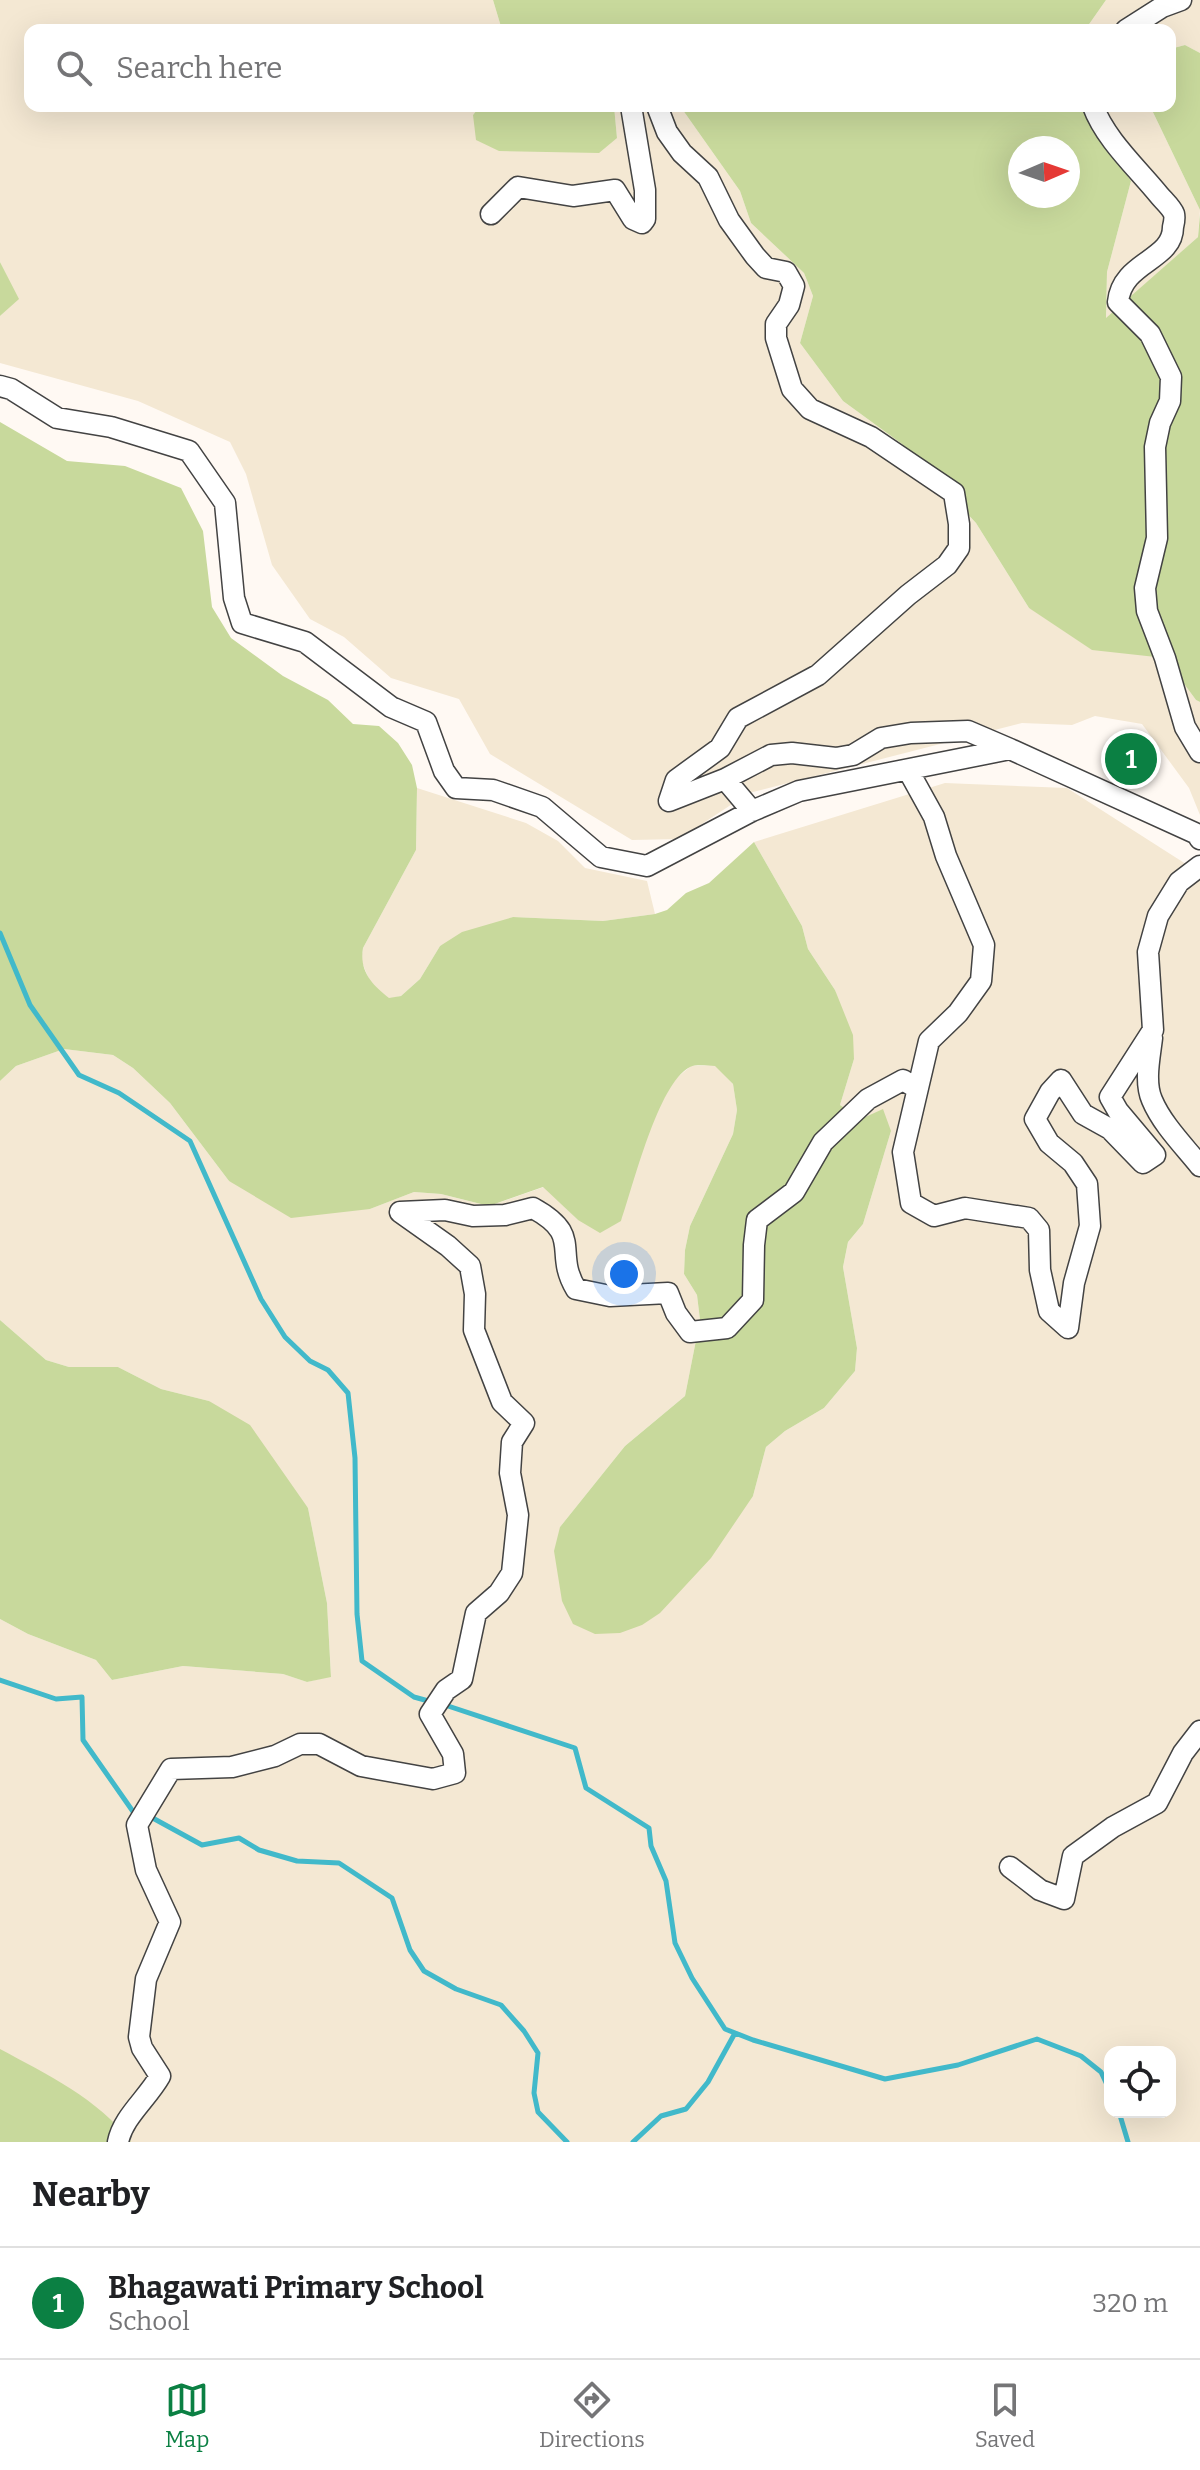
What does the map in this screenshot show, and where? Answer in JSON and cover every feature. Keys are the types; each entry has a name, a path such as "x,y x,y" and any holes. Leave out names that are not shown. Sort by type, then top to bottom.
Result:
{"street":[{"path":"1135,24 1162,7 1181,0"},
{"path":"491,214 518,187 573,196 615,190 633,219 642,223 645,219 645,190 632,112"},
{"path":"659,112 667,132 682,153 708,177 729,220 755,256 766,268 786,272 794,286 789,305 776,324 776,338 792,389 810,409 871,437 954,493 959,524 959,548 947,565 908,595 818,675 738,718 720,748 676,780 669,801 725,779 771,755 792,753 836,758 853,755 881,738 911,733 968,731 1197,834 1200,839"},
{"path":"1097,112 1117,144 1174,214 1173,234 1162,252 1127,277 1119,291 1118,302 1150,334 1171,377 1170,401 1160,423 1155,447 1157,538 1145,588 1147,611 1165,658 1185,727 1200,752"},
{"path":"0,386 11,389 57,418 111,427 189,451 225,503 234,598 242,623 305,642 391,707 426,722 444,771 456,788 493,790 542,807 601,857 647,866 752,811 799,791 1010,749"},
{"path":"908,770 934,817 946,856 984,945 981,981 958,1013 929,1041 903,1152 911,1203 934,1216 965,1208 1029,1218 1039,1230 1040,1270 1049,1311 1068,1328 1069,1310 1090,1226 1087,1184 1073,1163 1049,1143 1035,1119 1050,1092 1061,1080 1083,1114 1110,1129 1143,1163 1155,1155 1110,1097 1153,1030"},
{"path":"725,779 752,811"},
{"path":"1200,866 1179,882 1158,916 1148,952 1153,1030 1149,1066 1151,1098 1178,1140 1200,1166"},
{"path":"118,2142 121,2129 152,2091 160,2076 139,2037 146,1979 170,1922 146,1870 137,1825 171,1769 232,1767 275,1756 300,1744 319,1744 361,1766 433,1779 455,1773 453,1754 430,1714 446,1690 462,1679 476,1613 499,1593 512,1573 518,1515 510,1473 512,1442 524,1423 502,1402 474,1330 475,1294 470,1266 400,1212 445,1210 473,1216 505,1215 533,1208 552,1218 565,1235 567,1274 576,1289 610,1296 668,1293 676,1313 690,1332 727,1328 753,1300 757,1220 794,1192 823,1142 868,1099 903,1080 916,1088"},
{"path":"1010,1867 1040,1890 1064,1899 1073,1856 1113,1827 1157,1803 1183,1753 1200,1731"}],"shaded area":[{"path":"0,0 493,0 500,24 24,24 24,112 475,112 473,115 617,138 615,112 684,112 740,191 751,223 804,273 813,296 800,343 843,401 902,444 976,523 1029,608 1165,658 1200,702 1200,815 1189,788 1142,724 1095,716 1072,725 1022,723 749,793 679,839 632,840 490,754 459,699 391,678 344,637 310,619 272,565 246,474 230,442 138,401 0,363 0,316 18,299 0,262"},
{"path":"1106,0 1200,0 1200,53 1185,45 1176,47 1176,24 1089,24"},
{"path":"1085,112 1153,112 1200,210 1198,237 1106,319 1107,272 1131,181"},
{"path":"945,783 1067,788 1200,873 1200,2142 0,2142 0,1619 28,1634 96,1660 112,1680 183,1666 283,1674 307,1682 331,1676 327,1603 308,1508 209,1401 161,1389 118,1367 69,1367 46,1360 0,1320 0,1081 16,1066 64,1049 113,1055 133,1068 170,1103 229,1181 370,1209 414,1192 441,1194 489,1206 544,1187 578,1220 662,1102 673,1081 691,1066 715,1065 733,1084 737,1110 733,1134 690,1226 685,1250 684,1274 697,1295 700,1320 685,1396 625,1446 560,1527 753,1496 766,1447 785,1431 824,1408 855,1371 857,1348 843,1267 848,1242 863,1224 891,1131 861,1119 840,1105 854,1059 835,990 808,949 802,926 754,842"},
{"path":"417,788 526,823 558,841 585,868 647,881 655,914 603,921 513,917 440,946 420,979 401,996 389,999 371,984 361,960 363,948 416,850"}],"green space":[{"path":"493,0 1106,0 1089,24 500,24"},
{"path":"1185,45 1200,53 1200,210 1153,112 1176,112 1176,47"},
{"path":"475,112 615,112 617,138 599,153 499,151 476,140 473,115"},
{"path":"684,112 1085,112 1131,181 1107,272 1106,318 1198,237 1200,214 1200,702 1165,658 1092,650 1029,608 976,523 902,444 843,401 800,343 813,296 804,273 751,223 740,191"},
{"path":"0,262 19,299 0,316"},
{"path":"0,422 67,461 125,466 181,488 203,531 212,607 231,638 283,676 328,700 353,724 379,726 398,743 412,765 417,788 416,850 363,948 362,956 368,977 389,998 401,996 420,979 440,946 462,932 513,917 603,921 655,914 667,910 686,893 709,883 754,842 802,926 808,949 835,990 853,1035 854,1059 840,1105 861,1119 883,1109 891,1131 863,1224 848,1242 843,1267 857,1348 855,1371 824,1408 785,1431 766,1447 753,1496 711,1558 660,1613 642,1625 620,1633 595,1634 573,1624 562,1601 554,1551 560,1527 625,1446 685,1396 700,1320 697,1295 684,1274 685,1250 690,1226 733,1134 737,1110 733,1084 715,1066 693,1066 678,1077 657,1114 621,1221 600,1233 578,1220 543,1187 489,1206 441,1194 414,1192 370,1209 291,1218 229,1181 170,1103 133,1068 113,1055 64,1049 16,1066 0,1081"},
{"path":"0,1320 46,1360 69,1367 118,1367 161,1389 209,1401 250,1425 308,1508 327,1603 331,1677 307,1682 283,1674 183,1666 112,1680 96,1660 28,1634 0,1619"},
{"path":"0,2049 87,2100 118,2126 131,2142 0,2142"}],"waterway":[{"path":"0,933 30,1005 79,1075 119,1093 190,1141 261,1299 285,1337 310,1361 328,1370 348,1393 355,1458 357,1614 362,1661 414,1697 432,1702"},
{"path":"0,1680 56,1699 82,1697 83,1740 134,1813 140,1813"},
{"path":"442,1704 575,1748 586,1788 649,1828 651,1846 666,1881 675,1943 692,1978 725,2029 885,2079 958,2065 1037,2039 1081,2056 1101,2072 1104,2078"},
{"path":"149,1816 202,1845 239,1838 259,1850 297,1861 339,1863 392,1898 410,1950 424,1971 456,1989 501,2005 524,2031 538,2053 534,2093 538,2112 567,2142"},
{"path":"633,2142 661,2116 686,2109 708,2082 735,2033"},
{"path":"1121,2118 1128,2142"}],"place":[{"name":"Bhagawati Primary School","path":"1131,759"}]}
